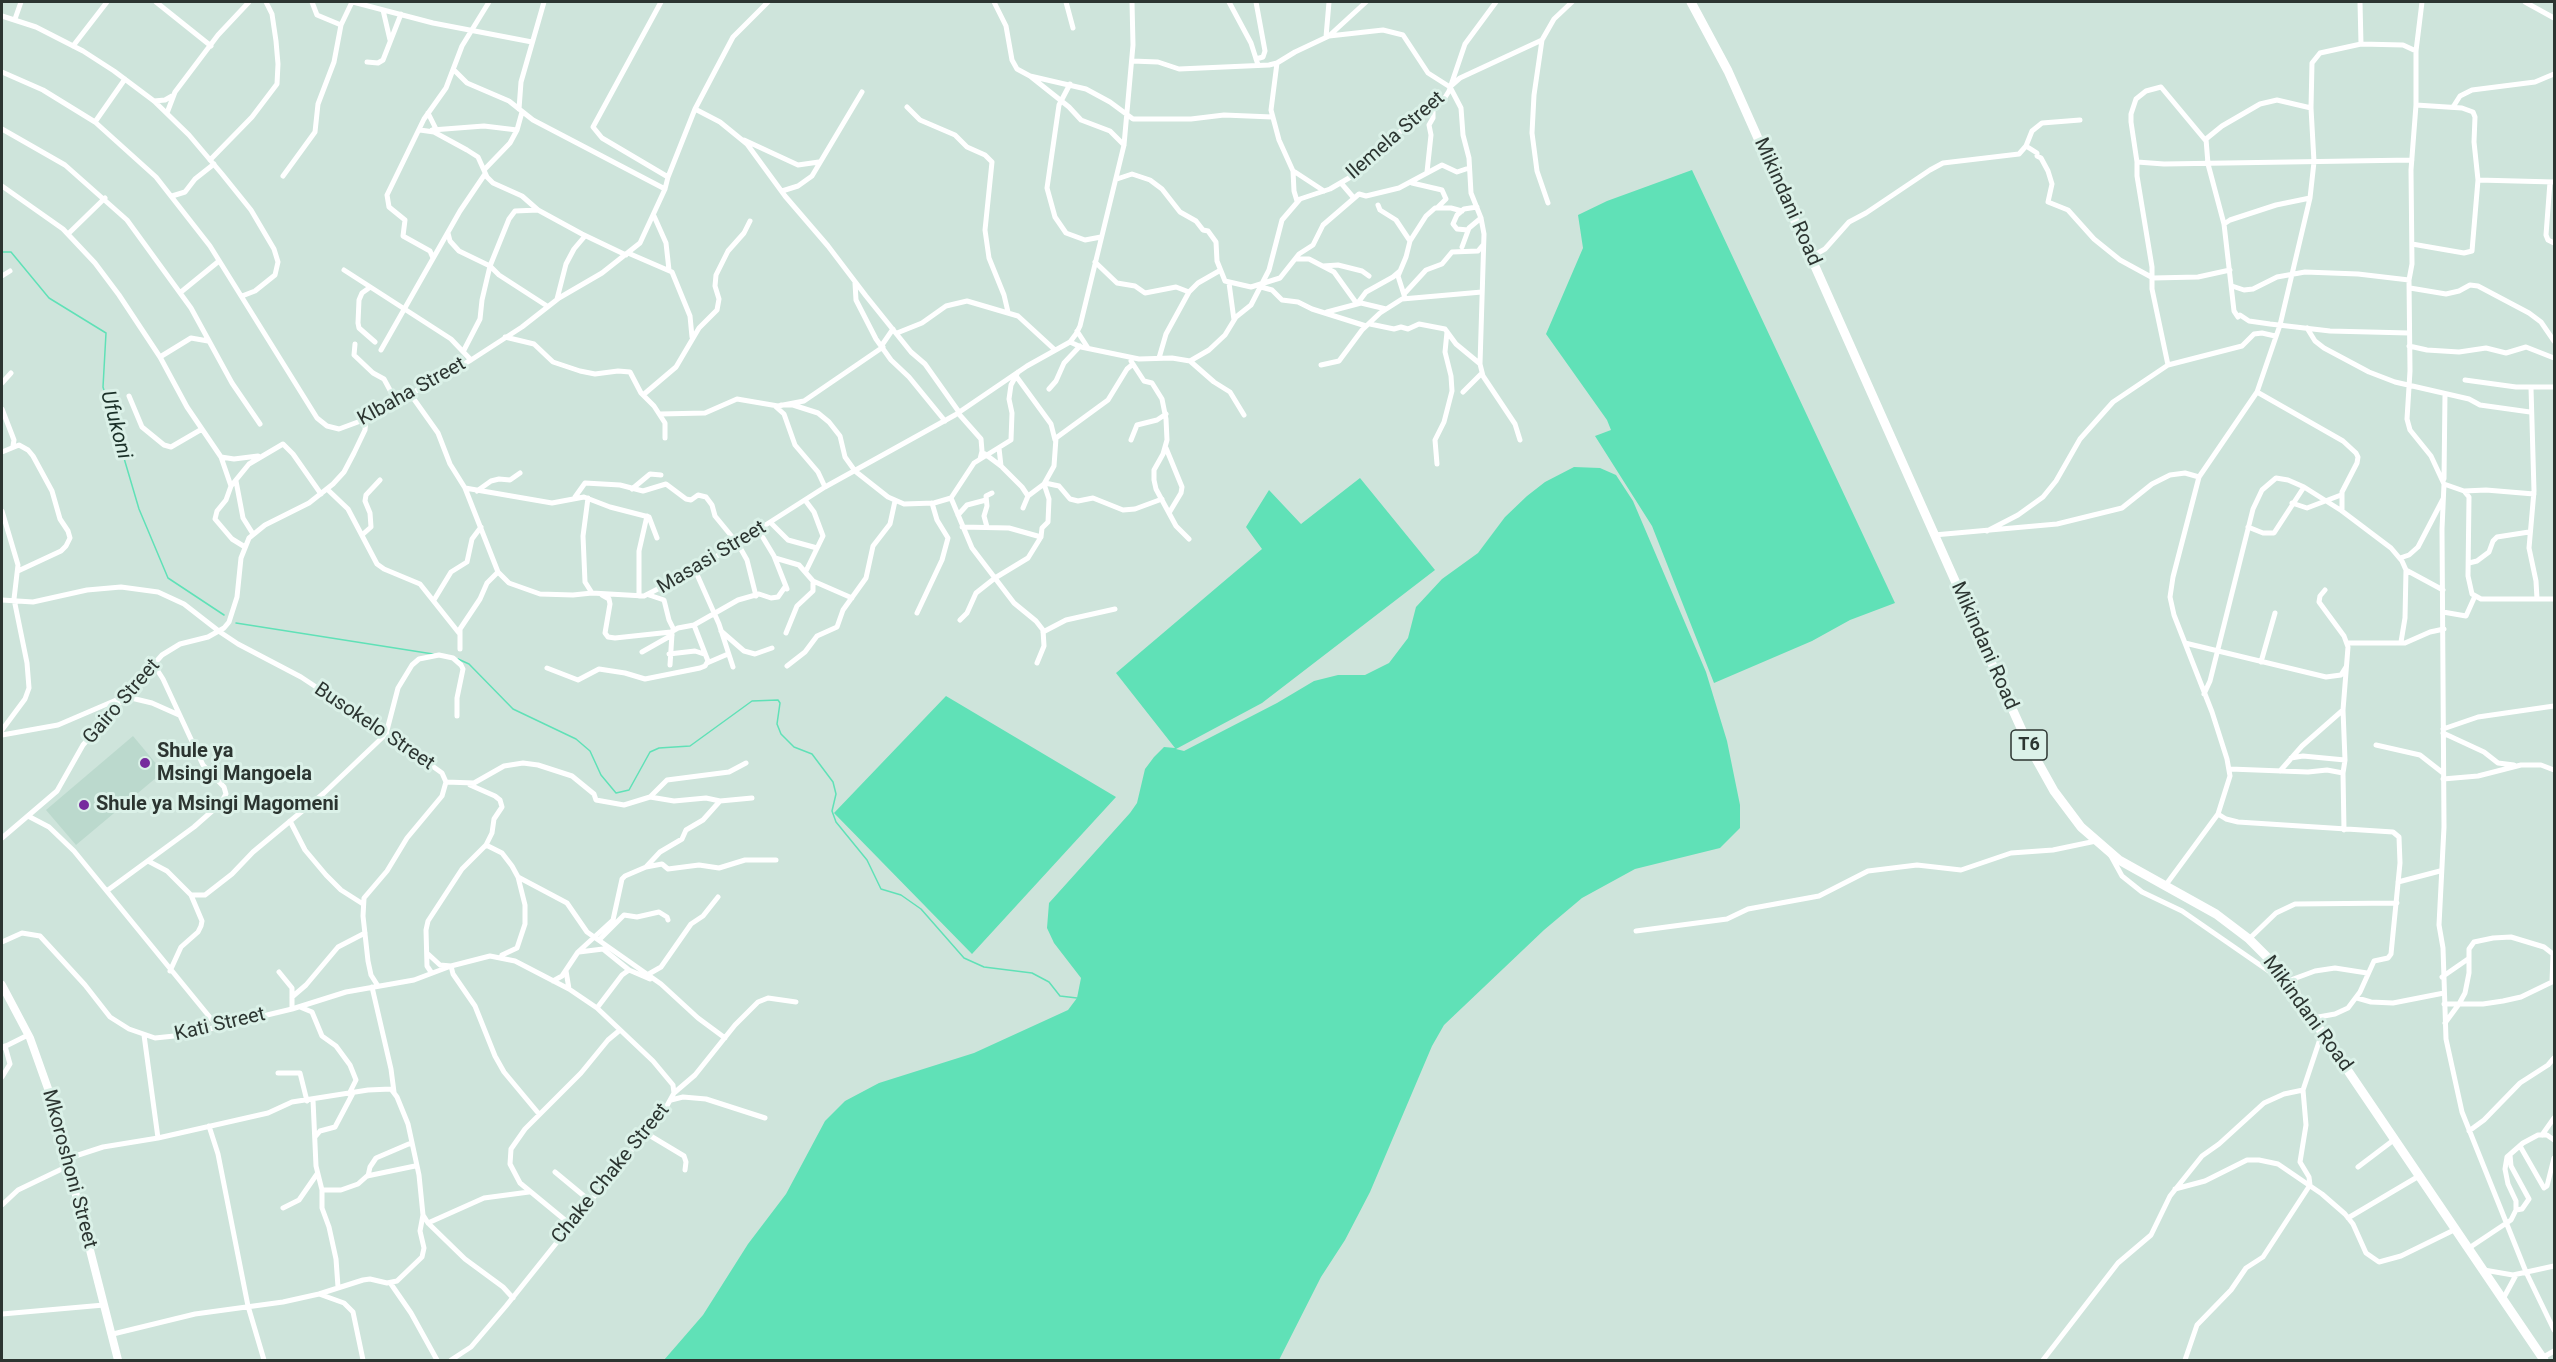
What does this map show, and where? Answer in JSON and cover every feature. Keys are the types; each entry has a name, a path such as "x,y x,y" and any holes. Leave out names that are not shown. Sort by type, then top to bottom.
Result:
{"highway":[{"name":"Mikindani Road","path":"1691,2 1728,71 2030,748 2054,791 2071,815 2110,854 2136,871 2216,914 2249,939 2288,981 2543,1359"}],"street":[{"path":"15,19 21,2"},
{"path":"73,46 107,2"},
{"path":"156,2 211,46"},
{"path":"166,113 174,94 249,2"},
{"path":"172,196 185,192 277,86 279,73 276,41 272,14 266,2"},
{"path":"312,2 319,17 340,25"},
{"path":"283,176 315,132 318,104 334,62 340,25 353,2 471,32 532,42"},
{"path":"433,258 429,252 403,236 405,218 392,211 387,201 390,189 428,113 444,92 462,46 489,2"},
{"path":"369,288 363,292 359,300 358,323 359,328 379,346 405,309 485,172 510,143 517,130 521,82 544,2"},
{"path":"661,2 593,127 602,138 668,177"},
{"name":"KIbaha Street","path":"2,72 43,90 95,122 143,163 172,196 219,261 309,406 322,423 339,429 366,419 471,360 557,299 602,273 640,243 654,216 695,109 733,37 768,2"},
{"path":"994,2 1006,26 1014,64 1019,71 1030,76 1070,84 1099,96 1132,119 1204,118 1224,115 1272,117"},
{"path":"1066,2 1073,28"},
{"path":"1132,2 1132,61 1124,145 1077,332 1070,342 1131,361 1159,358 1190,361 1214,382 1230,392 1244,415"},
{"path":"1229,2 1251,43 1257,62"},
{"path":"1256,2 1266,51 1257,62"},
{"path":"1327,36 1329,2"},
{"path":"1132,61 1158,62 1179,69 1257,62 1277,63 1327,36 1366,2"},
{"path":"1450,86 1465,44 1496,2"},
{"path":"1548,203 1537,171 1532,133 1534,95 1542,40 1554,19 1572,2"},
{"path":"2360,2 2361,44"},
{"path":"2422,2 2416,51 2416,105 2412,160 2408,425 2431,456 2444,482 2464,491 2469,497 2470,590 2475,596 2481,598 2554,598"},
{"path":"2525,2 2554,18"},
{"path":"383,10 390,41"},
{"path":"367,62 381,62 401,14"},
{"path":"2,16 36,27 73,46 125,79 154,101 212,162 251,210 274,249 278,262 275,275 255,291 242,296"},
{"path":"1327,36 1383,30 1403,35 1428,73 1450,86 1461,108 1471,193 1481,218 1483,245 1479,363 1482,374 1511,416 1520,440"},
{"name":"Ilemela Street","path":"1297,201 1341,183 1362,170 1374,151 1446,96 1450,86 1460,78 1542,40"},
{"path":"2165,886 2218,814 2229,785 2230,769 2174,615 2171,587 2199,477 2257,392 2280,325 2310,198 2314,162 2311,76 2315,57 2325,51 2361,44 2403,45 2416,51"},
{"path":"1190,361 1212,348 1225,335 1234,320 1251,305 1262,285 1282,220 1297,201 1293,171 1279,140 1272,117 1270,103 1277,63"},
{"path":"2547,77 2554,68"},
{"path":"454,70 467,83 502,98 665,189"},
{"path":"2453,107 2460,96 2472,90 2535,82 2554,74"},
{"path":"1030,76 1085,122 1110,131 1124,145"},
{"path":"95,122 125,79"},
{"path":"1070,84 1060,101 1047,188 1055,217 1062,229 1073,237 1085,240 1101,237"},
{"path":"2168,364 2151,278 2152,267 2137,176 2131,114 2138,96 2157,87 2170,95 2206,141 2208,164 2224,224 2234,311 2238,317 2240,315 2249,321 2307,328 2409,333"},
{"path":"782,191 807,181 862,92"},
{"path":"154,101 165,100 174,94"},
{"path":"2206,141 2222,126 2260,104 2277,100 2311,108"},
{"path":"2412,244 2464,253 2472,251 2478,180 2474,142 2475,116 2471,110 2416,105"},
{"path":"907,107 920,120 955,135 967,147 985,155 992,162 985,230 992,269 1004,295 1008,312"},
{"path":"1427,172 1431,135 1429,125 1433,107"},
{"path":"695,109 720,122 743,139 798,165 819,162"},
{"path":"428,113 436,129"},
{"path":"1811,257 1825,249 1849,222 1929,170 1961,160 2019,153 2026,146 2032,131 2042,123 2080,120"},
{"path":"420,130 484,126 517,130"},
{"path":"2,129 48,153 105,198 133,227 181,292 232,384 260,424"},
{"path":"429,130 476,156 485,172 498,185 522,196 538,210 585,236 669,270 674,276 681,299 690,316 692,339"},
{"path":"743,139 911,352 925,364 981,439 980,459"},
{"path":"2026,146 2037,153 2048,171 2052,184 2048,202 2068,210 2102,246 2120,260 2151,278 2198,277 2230,270"},
{"path":"2137,162 2208,164 2412,160"},
{"path":"1229,283 1251,287 1280,278 1302,252 1313,245 1323,225 1359,194 1366,195 1395,189 1442,165 1457,172 1469,168"},
{"path":"1293,171 1324,191"},
{"path":"1116,179 1132,174 1150,180 1162,189 1180,212 1196,221 1203,230 1208,231 1216,242 1219,270 1229,283 1234,320"},
{"path":"2478,180 2552,182 2546,235 2548,240 2554,243"},
{"path":"1341,183 1353,197"},
{"path":"1404,296 1398,279 1410,241 1426,216 1446,199 1442,190 1410,183"},
{"path":"2,186 68,234 107,279 160,357 181,396 221,457 231,486"},
{"path":"68,234 105,198"},
{"path":"2224,224 2276,205 2310,198"},
{"path":"1378,205 1380,210 1396,220 1410,241"},
{"path":"1438,207 1451,207 1462,211"},
{"path":"1468,230 1457,229 1453,225 1457,215 1462,211 1477,207"},
{"path":"464,350 480,319 490,266 498,242 512,214 522,210 538,210"},
{"path":"654,216 666,243 669,270"},
{"path":"1462,247 1468,230 1481,218"},
{"path":"643,395 676,367 699,328 717,310 719,299 716,275 728,251 744,233 750,221"},
{"path":"448,232 450,241 459,251 490,266 493,271 547,306"},
{"path":"557,299 564,268 574,249 585,236"},
{"path":"1321,364 1339,361 1362,330 1404,296 1426,270 1442,264 1452,252 1478,251 1483,245"},
{"path":"1297,259 1309,259 1336,274 1349,295 1355,297 1357,304"},
{"path":"181,292 219,261"},
{"path":"1095,262 1117,283 1135,286 1145,292 1176,287 1189,292"},
{"path":"1323,266 1338,265 1362,271 1369,276"},
{"path":"344,270 464,350 471,360"},
{"path":"1159,358 1166,334 1189,292 1198,283 1219,270"},
{"path":"1357,304 1366,292 1393,277 1400,270"},
{"path":"2,276 10,271"},
{"path":"2232,286 2249,290 2271,279 2305,272 2358,274 2409,280"},
{"path":"855,282 856,300 876,339 891,360 909,377 945,421"},
{"path":"1262,285 1272,290 1282,300 1298,302 1360,325 1404,329 1420,324 1444,329 1456,344 1479,363"},
{"path":"2410,288 2446,294 2476,285 2529,313 2541,322 2554,341"},
{"path":"1404,296 1482,292"},
{"path":"781,405 804,401 882,346 896,332 922,323 946,306 962,300 1008,312 1028,323 1055,350"},
{"path":"1327,312 1357,304 1386,309"},
{"path":"2307,328 2319,345 2352,364 2395,381 2469,399 2480,405 2530,412"},
{"path":"1077,332 1088,348"},
{"path":"1437,464 1435,440 1444,422 1452,391 1451,376 1444,352 1447,332"},
{"path":"1987,531 2018,515 2043,497 2056,481 2080,439 2113,402 2168,364 2241,346 2253,334 2262,333 2275,336"},
{"path":"505,337 534,344 553,362 580,371 595,374 628,371 665,423 665,438"},
{"path":"160,357 191,338 208,341"},
{"name":"Masasi Street","path":"498,572 514,587 540,594 573,595 592,592 649,595 738,544 825,487 945,421 1070,342"},
{"path":"356,344 354,355 373,373 384,379 391,392 399,400"},
{"path":"1049,389 1056,381 1064,363 1080,346"},
{"path":"2409,346 2427,350 2459,352 2486,348 2504,353 2526,347 2554,358"},
{"path":"1131,361 1144,381 1152,383 1159,393 1166,414 1166,448 1182,487 1169,513"},
{"path":"1055,440 1108,400 1131,361"},
{"path":"2,383 12,373"},
{"path":"660,414 705,413 737,399 774,405 793,405 818,413 840,436 846,457 855,471 896,501 911,504 932,503 951,498 969,468 985,454 1012,439 1009,399 1011,386 1017,374 1051,424 1055,440 1053,466 1044,483 1028,496 1023,508"},
{"path":"1463,392 1482,374"},
{"path":"2465,380 2531,388 2554,387"},
{"path":"2531,388 2534,494 2529,548 2536,581 2537,599"},
{"path":"2257,392 2353,449 2358,456 2358,461 2341,495 2342,511"},
{"path":"2445,394 2444,827 2439,925 2443,948 2444,1023 2456,1090 2469,1131 2526,1272 2554,1330"},
{"path":"411,395 438,434 450,464 465,488 498,572 487,583 480,599 464,620 459,633 460,649"},
{"path":"129,396 142,427 164,445 171,447 202,429"},
{"path":"774,405 784,414 795,445 818,472 825,487"},
{"path":"2,409 14,440 13,446"},
{"path":"1131,440 1136,426 1157,420 1166,414"},
{"path":"220,632 229,622 237,597 241,558 253,534 321,494 344,472 362,436 366,419"},
{"path":"245,547 232,539 215,519 231,486 243,469 259,456 280,445 285,445 321,494"},
{"path":"2,452 13,446 24,447 38,463 70,538 61,551 18,571"},
{"path":"999,448 1002,466"},
{"path":"1166,448 1156,465 1154,475 1156,489 1176,526 1189,539"},
{"path":"985,454 1002,466 1028,496"},
{"path":"221,457 234,459 259,456"},
{"path":"477,491 491,481 510,480 520,473"},
{"path":"632,489 648,475 653,473 661,475"},
{"path":"1935,535 2057,524 2127,506 2152,484 2170,475 2185,473 2199,477"},
{"path":"236,479 243,518 253,534"},
{"path":"2204,694 2210,681 2248,527 2258,496 2272,480 2283,479 2304,487 2342,511 2400,558 2406,570 2405,618 2401,642"},
{"path":"362,535 371,527 370,513 365,505 366,495 380,480"},
{"path":"575,497 585,483 614,484 643,491 666,484 686,499 691,500 698,495 706,497 712,505 715,516 738,544 748,563 756,596"},
{"path":"1044,483 1059,486 1069,499 1078,501 1093,498 1124,510 1135,509 1162,499"},
{"path":"960,620 967,613 974,596 995,578 1028,558 1041,537 1042,528 1048,522 1049,499 1044,483"},
{"path":"2248,527 2273,534 2304,487"},
{"path":"465,488 552,502 575,497 588,498 610,507 651,518 657,538"},
{"path":"327,489 348,509 380,566 415,581 434,600 459,633"},
{"path":"2464,491 2487,490 2534,494"},
{"path":"987,527 984,516 986,495 992,493"},
{"path":"2292,503 2307,508 2341,495"},
{"path":"588,498 583,536 585,582 592,592"},
{"path":"951,498 972,548 1014,603 1036,621 1043,632 1044,646 1037,663"},
{"path":"2400,558 2409,555 2418,547 2444,498"},
{"path":"958,515 968,506 986,500"},
{"path":"805,501 814,512 823,534 814,558 806,571"},
{"path":"787,666 805,652 817,636 836,628 843,610 866,578 873,546 890,524 896,501"},
{"path":"917,613 942,560 948,538 932,503"},
{"path":"2,511 18,571 14,599 27,663 29,688 25,699 2,730"},
{"path":"639,596 639,551 647,516"},
{"path":"771,523 788,540 817,548"},
{"path":"434,600 451,572 467,562 472,539 481,527"},
{"path":"962,527 1010,528 1041,537"},
{"path":"601,594 609,599 610,604 604,631 608,637 615,638 673,632 694,625 738,600 760,594 774,599 786,589 775,558 759,531"},
{"path":"2469,563 2489,552 2498,537 2529,532"},
{"path":"2,546 11,545"},
{"path":"775,558 796,563 813,581 852,597"},
{"path":"695,570 715,614 733,666"},
{"path":"2406,570 2443,590"},
{"path":"786,633 796,606 813,591 813,581"},
{"name":"Busokelo Street","path":"2,600 33,602 87,590 121,587 158,592 184,604 220,632 302,677 442,773 446,782 442,796 407,838 387,871 366,896 363,904"},
{"path":"2325,590 2319,602 2348,643 2343,710 2346,760 2343,773 2344,830"},
{"path":"649,595 664,600 673,632 669,654 670,665"},
{"path":"2443,612 2466,616 2475,596"},
{"path":"1043,632 1066,620 1115,609"},
{"path":"2262,662 2276,613"},
{"path":"694,625 707,663"},
{"path":"2348,643 2408,642 2430,632 2444,629"},
{"path":"721,631 738,648 754,654 772,648"},
{"name":"Gairo Street","path":"2,838 57,791 83,745 171,648 220,632"},
{"path":"642,652 673,632"},
{"path":"2185,644 2326,677 2340,675 2347,666"},
{"path":"547,668 578,680 599,669 645,679 700,668 738,648"},
{"path":"669,654 695,651 704,654"},
{"path":"191,895 205,895 232,874 254,852 350,770 386,734 398,688 412,665 426,656 453,658 462,668 457,698 457,716"},
{"path":"108,890 205,818 219,805 226,794 222,785 202,765 181,716 154,665"},
{"path":"2,735 58,725 128,696 159,705 181,716"},
{"path":"2443,731 2478,717 2554,706"},
{"path":"2280,771 2302,746 2343,710"},
{"path":"2443,731 2484,752 2498,763 2541,765 2554,770"},
{"path":"2376,745 2420,755 2443,776 2478,776 2517,765"},
{"path":"2291,758 2303,756 2346,760"},
{"path":"446,782 476,783 504,766 523,763 538,765 572,776 600,802 627,805 650,797 674,801 704,798 720,801 752,798"},
{"path":"650,797 660,785 669,779 729,772 746,763"},
{"path":"2230,769 2326,770 2343,773"},
{"path":"432,972 428,966 426,930 430,916 462,869 486,844 502,803 491,793 469,784"},
{"path":"646,867 660,852 682,839 686,830 703,820 720,801"},
{"path":"2218,814 2238,822 2393,832 2396,835 2399,842 2398,882 2391,955 2389,958 2375,960 2357,998 2343,1011 2313,1018"},
{"path":"28,816 59,835 108,890 170,971 217,1026"},
{"path":"113,1334 185,1316 248,1306 273,1305 370,1279 392,1284 403,1278 422,1257 424,1248 420,1231 423,1215 419,1175 415,1166 405,1116 394,1092 364,933 363,904 347,894 326,875 305,850 290,821"},
{"path":"1636,931 1727,919 1748,909 1820,896 1868,871 1917,865 1961,870 2012,853 2054,850 2096,840"},
{"path":"375,986 414,980 451,966 505,954 517,948 524,932 525,905 518,877 502,853 486,844"},
{"path":"2110,854 2122,876 2142,892 2182,911 2259,967 2288,981 2315,971 2335,968 2367,973"},
{"path":"612,922 623,878 646,867 662,864 668,868 699,865 719,868 745,860 776,860"},
{"path":"148,861 167,871 191,895 202,921 198,932 181,947 170,971"},
{"path":"2398,882 2433,875 2440,871"},
{"path":"518,877 567,903 581,921 584,930 657,982 725,1038"},
{"path":"647,975 661,967 691,924 703,916 718,897"},
{"path":"2249,939 2276,913 2295,904 2397,903"},
{"path":"553,981 566,971 578,952 612,922 624,915 637,917 659,912 668,920"},
{"name":"Kati Street","path":"2,942 22,933 40,936 85,985 110,1017 144,1035 169,1038 292,1009 375,986"},
{"path":"292,997 306,985 338,947 364,933"},
{"path":"2444,1004 2459,1004 2493,1002 2521,997 2553,982 2554,960 2550,950 2517,938 2493,938 2474,942 2469,946 2468,980 2459,1004 2444,1023"},
{"path":"578,952 603,949 629,970 657,982"},
{"path":"428,954 440,965 451,966"},
{"name":"Chake Chake Street","path":"450,1360 471,1347 513,1298 590,1201 615,1174 674,1093 673,1085 669,1080 597,1008 569,989 515,961 497,956"},
{"path":"2442,977 2468,959"},
{"path":"451,966 453,974 475,1006 495,1056 504,1072 539,1114"},
{"path":"597,1008 622,975 629,970"},
{"path":"566,971 569,989"},
{"path":"279,972 292,988 292,1009"},
{"name":"Mkoroshoni Street","path":"2,985 28,1035 51,1097 118,1360"},
{"path":"2357,998 2371,1002 2393,1003 2444,993"},
{"path":"674,1093 694,1076 725,1038 763,999 796,1002"},
{"path":"299,1007 312,1012 321,1036 336,1046 350,1065 356,1080 368,1090"},
{"path":"571,1225 529,1192 514,1175 509,1158 516,1139 620,1030"},
{"path":"2185,1360 2197,1325 2231,1290 2246,1268 2263,1257 2310,1185 2309,1177 2300,1162 2306,1125 2303,1090 2322,1032"},
{"path":"2,1077 10,1064 3,1047 28,1035"},
{"path":"144,1035 158,1138"},
{"path":"2469,1131 2484,1120 2514,1088 2554,1058"},
{"path":"278,1073 300,1073 310,1100 317,1172 322,1190 322,1208 332,1235 338,1287"},
{"path":"315,1137 320,1131 336,1125 356,1080"},
{"path":"2,1205 18,1190 67,1162 103,1147 158,1138 268,1113 292,1102 368,1090 388,1089 394,1092"},
{"path":"2043,1360 2118,1263 2151,1235 2175,1189 2202,1156 2264,1103 2284,1094 2303,1090"},
{"path":"671,1100 683,1097 705,1099 765,1118"},
{"path":"2469,1248 2507,1223 2516,1210 2516,1201 2508,1184 2505,1162 2520,1146 2542,1135 2554,1118"},
{"path":"209,1126 218,1154 248,1306 264,1360"},
{"path":"644,1132 684,1156 685,1170"},
{"path":"2542,1135 2554,1140"},
{"path":"2358,1167 2395,1139"},
{"path":"368,1176 370,1167 376,1158 411,1143"},
{"path":"2520,1146 2544,1188 2547,1187 2554,1158"},
{"path":"2510,1155 2511,1166 2529,1199 2523,1208 2516,1210"},
{"path":"2175,1189 2205,1181 2247,1160 2280,1165 2310,1185 2348,1218 2367,1253 2379,1262 2401,1256 2456,1229"},
{"path":"322,1190 341,1190 358,1184 368,1176 415,1166"},
{"path":"283,1209 299,1200 315,1179 317,1172"},
{"path":"555,1172 590,1201"},
{"path":"2348,1218 2419,1176"},
{"path":"428,1223 484,1198 529,1192"},
{"path":"423,1215 428,1223 465,1259 503,1287 513,1298"},
{"path":"2483,1269 2516,1275 2554,1266"},
{"path":"2502,1300 2516,1275"},
{"path":"392,1284 437,1360"},
{"path":"319,1294 344,1303 353,1312 363,1360"},
{"path":"2,1314 104,1305"},
{"path":"2543,1359 2554,1352"}],"shaded area":[{"path":"1692,170 1895,603 1850,620 1812,641 1714,683 1652,526 1595,436 1611,430 1607,420 1546,334 1583,248 1578,215 1607,201"},
{"path":"1574,467 1600,468 1616,475 1633,501 1706,672 1727,741 1740,805 1740,828 1720,848 1635,869 1582,898 1544,930 1444,1025 1432,1046 1370,1192 1345,1240 1321,1277 1279,1360 664,1360 703,1315 748,1244 786,1194 825,1121 845,1101 879,1083 974,1053 1068,1010 1077,998 1081,978 1054,943 1047,928 1049,903 1130,813 1137,803 1145,769 1154,757 1164,747 1175,748 1116,673 1262,549 1246,527 1269,490 1301,524 1360,478 1435,570 1262,703 1176,749 1184,751 1277,703 1314,681 1338,675 1365,675 1389,663 1408,638 1416,607 1442,579 1478,553 1505,517 1527,496 1545,482"},
{"path":"946,696 1116,797 972,954 834,813"},
{"path":"133,736 163,772 76,845 46,810"}],"waterway":[{"name":"Ufukoni","path":"2,252 11,252 49,298 106,333 103,387 139,509 168,578 224,615"},
{"path":"236,623 433,654"},
{"path":"458,659 469,664 513,709 576,739 590,751 601,775 616,793 629,790 650,752 659,748 690,746 752,701 778,700 780,703 777,724 781,734 794,747 812,754 833,782 836,794 832,811 836,822 867,860 881,889 901,895 921,909 964,958 984,967 1032,973 1049,982 1060,996 1077,998"}],"place":[{"name":"Shule ya Msingi Mangoela","path":"145,763"},
{"name":"Shule ya Msingi Magomeni","path":"84,805"}]}
